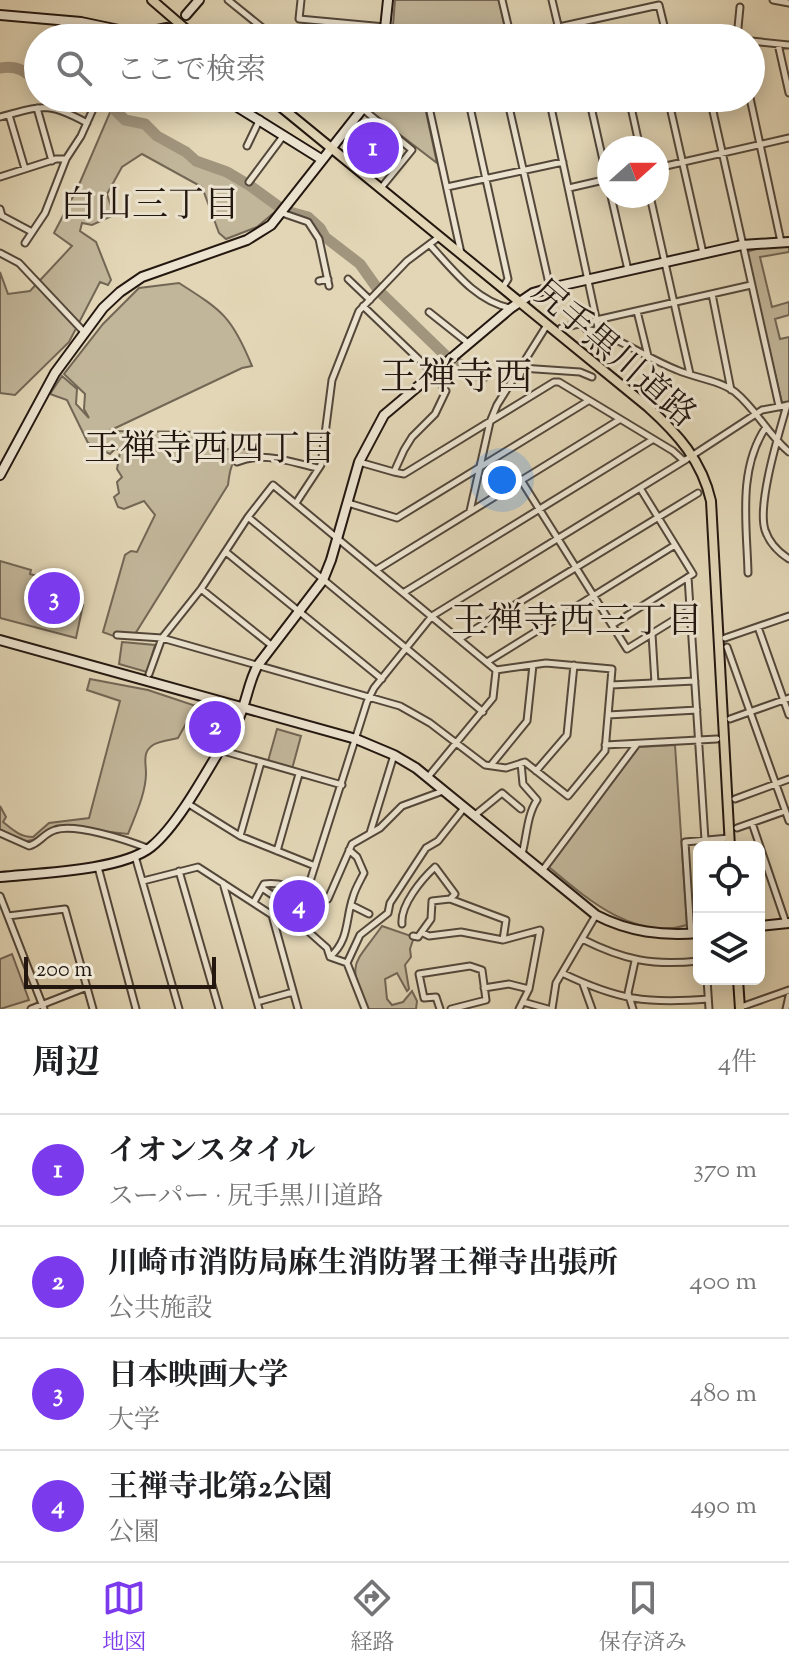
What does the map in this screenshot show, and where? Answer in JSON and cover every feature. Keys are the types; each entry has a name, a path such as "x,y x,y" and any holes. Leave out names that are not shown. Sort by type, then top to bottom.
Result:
{"main road":[{"path":"152,0 180,24"},
{"name":"尻手黒川道路","path":"287,112 502,288 515,305 547,325 648,407 693,455 707,484 711,501 730,841"},
{"path":"738,985 740,1008"}],"street":[{"path":"186,15 199,0"},
{"path":"301,0 299,19 353,24"},
{"path":"385,24 388,0"},
{"path":"502,0 507,24"},
{"path":"552,0 557,24"},
{"path":"773,0 789,3"},
{"path":"231,1 258,24"},
{"path":"572,24 659,5 664,24"},
{"path":"738,24 740,7"},
{"path":"0,15 74,24"},
{"path":"765,43 789,45"},
{"path":"778,44 789,93"},
{"path":"0,117 24,111"},
{"path":"38,112 52,161"},
{"path":"65,112 87,123"},
{"path":"25,243 45,213 66,159 92,112"},
{"path":"248,112 321,159"},
{"path":"0,475 48,384 103,308 142,277 247,240 271,225 359,112"},
{"path":"366,112 412,150 381,188"},
{"path":"430,112 461,254"},
{"path":"471,112 508,279 502,288"},
{"path":"510,112 550,288"},
{"path":"552,112 599,332"},
{"path":"592,112 598,136"},
{"path":"632,112 637,136"},
{"path":"671,112 703,253"},
{"path":"713,112 779,406"},
{"path":"0,877 97,866 135,856 150,848 168,829 243,709 250,679 258,665 323,580 359,462 384,415 432,372 533,293 742,245 785,242 753,112"},
{"path":"9,115 25,169"},
{"path":"247,146 260,119"},
{"path":"249,182 284,135"},
{"path":"669,165 789,138"},
{"path":"0,177 66,159"},
{"path":"447,187 563,162"},
{"path":"569,188 597,182"},
{"path":"614,208 628,270"},
{"path":"653,208 690,374"},
{"path":"0,209 2,216 32,232"},
{"path":"282,213 308,222 319,239 328,283 319,281"},
{"path":"296,503 318,468 332,380 359,311 407,261 440,237"},
{"path":"430,245 455,273 487,301 515,305"},
{"path":"0,253 19,263 84,333"},
{"path":"348,279 370,300"},
{"path":"561,328 751,285"},
{"path":"712,294 731,390"},
{"path":"363,306 432,372 446,391 435,414 412,437 394,472"},
{"path":"637,311 648,356"},
{"path":"429,312 468,343"},
{"path":"581,323 586,329 731,390 757,415 776,442 789,452"},
{"path":"470,512 490,422 497,405 547,325"},
{"path":"520,368 580,372 592,377"},
{"path":"359,462 404,474 554,382 559,382 673,451 684,461"},
{"path":"348,503 397,518 588,401"},
{"path":"306,894 370,697 432,616 762,410 788,405 776,442 763,520 771,541 789,559"},
{"path":"376,570 619,420"},
{"path":"748,573 746,490 766,427"},
{"path":"403,593 652,440"},
{"path":"237,462 264,455 318,468"},
{"path":"521,480 627,649 690,610"},
{"path":"117,635 162,638 400,706 430,723 490,766 506,768 525,762 568,796 605,751 612,669 546,663 496,670 273,485 201,589 162,638 149,674"},
{"path":"612,625 693,574 640,488"},
{"path":"459,639 698,493"},
{"path":"248,517 483,712"},
{"path":"487,662 675,545"},
{"path":"226,552 382,679"},
{"path":"688,577 705,840"},
{"path":"201,589 271,645"},
{"path":"725,638 789,616"},
{"path":"758,627 786,699 789,715"},
{"path":"652,633 655,683"},
{"path":"0,640 356,739 394,755 444,790 596,915 621,927 646,933 693,933"},
{"path":"727,647 789,821"},
{"path":"490,766 527,721 533,665"},
{"path":"536,771 567,735 574,665"},
{"path":"428,778 493,698 496,670"},
{"path":"611,685 695,681"},
{"path":"730,719 786,699"},
{"path":"608,715 697,710"},
{"path":"605,745 717,739"},
{"path":"542,871 637,744"},
{"path":"219,750 342,785"},
{"path":"369,834 394,755"},
{"path":"240,836 261,762"},
{"path":"521,763 523,784 537,800 529,814 529,829 522,855"},
{"path":"277,851 299,774"},
{"path":"735,799 789,779"},
{"path":"254,902 264,884 278,882 328,899 352,844 380,828 402,806 444,790"},
{"path":"474,815 502,793 521,809"},
{"path":"186,803 240,836 315,866"},
{"path":"365,1009 347,963 360,935 388,913 390,903 426,848 438,841 465,808"},
{"path":"737,828 785,811"},
{"path":"752,823 788,923 765,925"},
{"path":"0,833 29,846 55,830 65,829 115,836 150,848"},
{"path":"693,915 685,842 713,841"},
{"path":"330,957 340,948 348,931 351,905 364,870 349,850"},
{"path":"135,856 179,1009"},
{"path":"97,866 136,1009"},
{"path":"143,881 198,867 272,915 298,1009"},
{"path":"402,924 402,916 417,887 435,867 455,894 450,899"},
{"path":"179,871 219,1009"},
{"path":"223,883 258,1006 293,992"},
{"path":"262,888 290,907 291,916 327,948 330,957"},
{"path":"0,896 43,1007"},
{"path":"413,936 416,938 423,933 431,919 432,901 444,898 506,920 503,940"},
{"path":"351,905 369,914"},
{"path":"8,916 65,909 93,1009"},
{"path":"523,1002 550,1009 552,994 562,973 596,915"},
{"path":"423,933 429,936 461,932 503,940 540,930 529,989 519,1009"},
{"path":"582,939 635,961 693,962"},
{"path":"330,957 347,963"},
{"path":"633,1009 628,993 635,961"},
{"path":"440,1009 436,997 424,998 419,974 470,966 482,970 486,1000 451,1009"},
{"path":"562,973 629,1000 673,1006 708,999"},
{"path":"583,983 592,1009"},
{"path":"484,988 509,984 529,989"},
{"path":"707,985 709,1009"},
{"path":"31,1009 43,1007 87,987"},
{"path":"740,1008 789,993 786,1009"}],"shaded area":[{"path":"395,0 499,0 504,24 393,24"},
{"path":"110,112 115,112 142,125 197,164 248,187 276,211 257,227 226,239 219,233 202,187 142,154 122,167 107,194 114,215 92,225 82,223 80,231 96,242 111,280 108,285 100,282 69,342 15,395 0,393 0,272 8,294 30,291 72,246 54,233 78,187"},
{"path":"370,112 426,112 437,163"},
{"path":"789,246 789,252 760,257 772,307 789,302 789,315 775,319 780,339 789,337 789,402 782,403 746,252"},
{"path":"179,283 216,309 232,326 252,366 109,431 208,432 209,440 222,448 257,451 243,456 232,465 228,485 135,634 119,638 103,632 125,555 131,551 137,552 155,515 144,501 124,509 118,507 114,497 119,493 117,482 122,477 117,469 120,452 116,448 110,454 88,443 67,400 50,394 62,376 77,389 76,404 89,418 84,409 85,394 64,374 103,324 139,288"},
{"path":"0,561 31,570 30,574 52,580 52,583 82,591 77,603 83,605 76,638 0,618"},
{"path":"122,642 155,645 147,672 119,664"},
{"path":"90,679 148,690 196,706 178,738 156,744 147,751 144,788 128,834 56,826 34,840 17,839 0,829 0,806 6,817 3,822 28,837 33,837 49,823 89,818 120,701 87,690"},
{"path":"277,729 301,736 292,769 268,761"},
{"path":"675,745 687,925 649,927 631,922 596,904 550,868 550,864 639,747"},
{"path":"277,884 309,897 300,921 295,917 291,903 270,888"},
{"path":"382,926 414,937 411,957 405,965 409,989 407,991 397,973 385,979 387,999 392,1005 403,1002 412,991 417,1001 416,1009 367,1009 357,981 356,964"},
{"path":"12,954 29,1000 0,1009 0,959"}],"waterway":[{"path":"0,68 24,72"},
{"path":"117,112 125,120 145,124 157,136 196,161 227,172 278,206"},
{"path":"290,212 308,217 325,237 360,264 377,288"},
{"path":"381,293 445,355"},
{"path":"454,361 483,378"}],"place":[{"name":"イオンスタイル","path":"373,148"},
{"name":"日本映画大学","path":"54,598"},
{"name":"川崎市消防局麻生消防署王禅寺出張所","path":"215,727"},
{"name":"王禅寺北第2公園","path":"299,906"}],"district":[{"name":"白山三丁目","path":"150,203"},
{"name":"王禅寺西","path":"456,376"},
{"name":"王禅寺西四丁目","path":"210,447"},
{"name":"王禅寺西三丁目","path":"577,619"}]}
